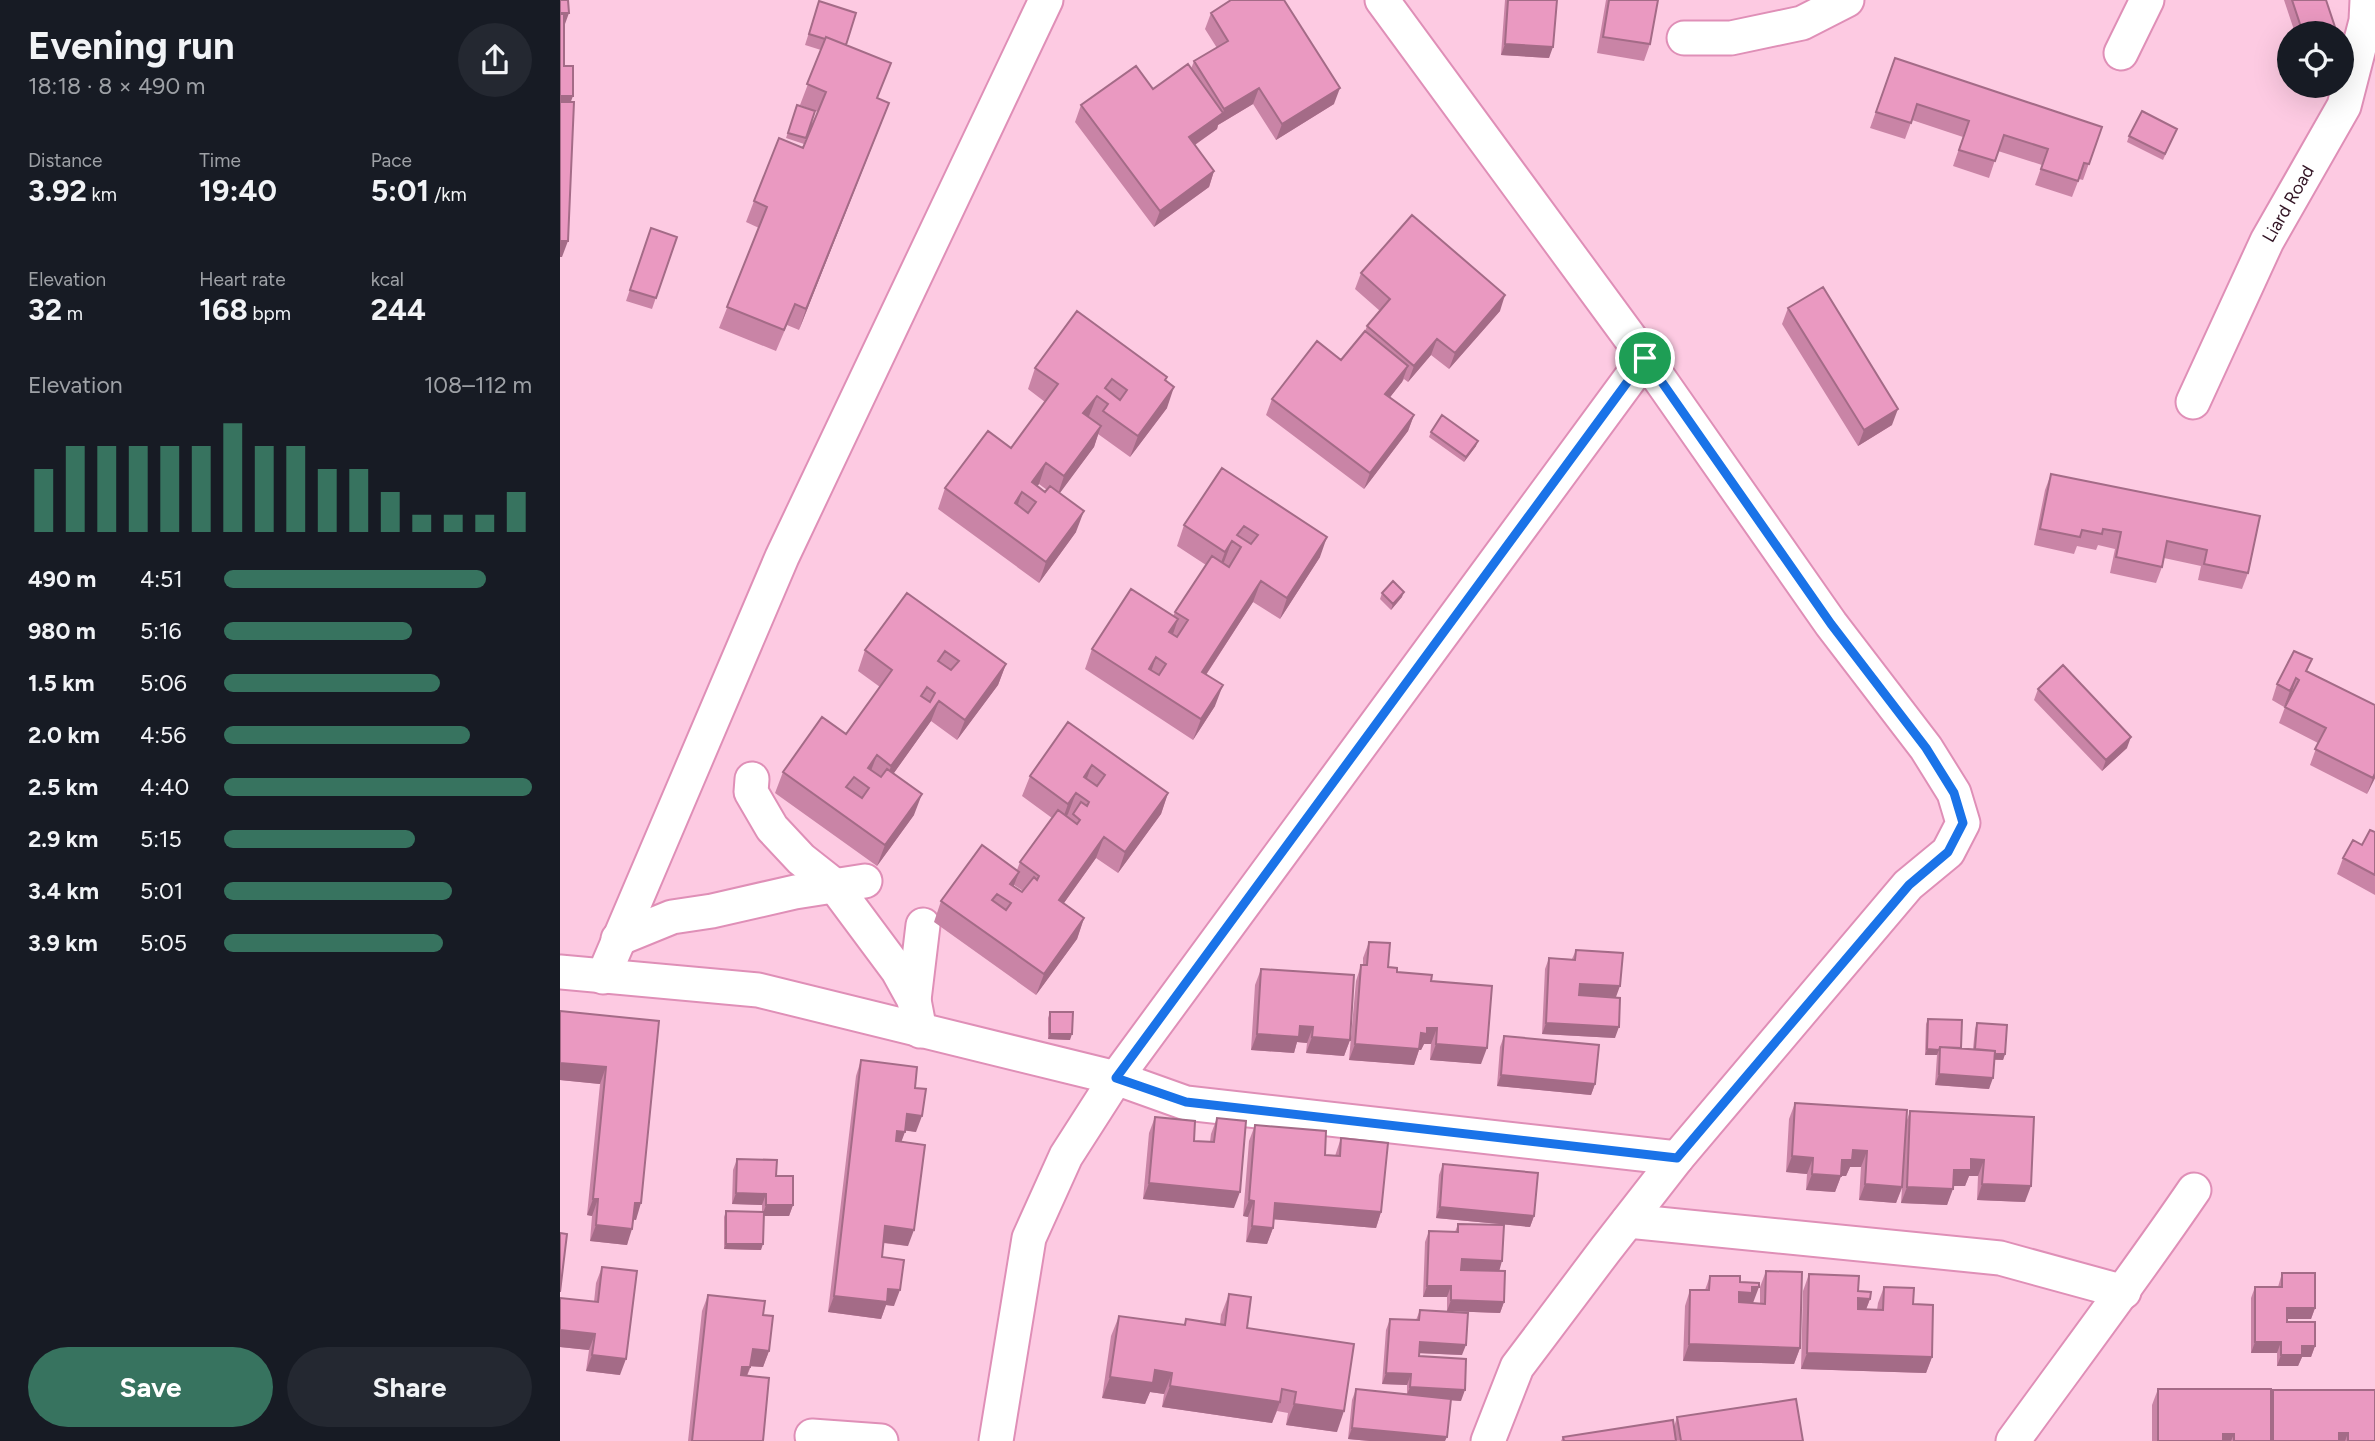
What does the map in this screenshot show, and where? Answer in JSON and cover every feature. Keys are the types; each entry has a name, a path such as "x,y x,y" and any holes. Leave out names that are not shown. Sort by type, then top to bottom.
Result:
{"street":[{"path":"603,977 782,557 1046,0"},
{"path":"1382,0 1645,358 1831,624 1926,748 1954,793 1963,823 1948,852 1909,885 1677,1158 1628,1221 1517,1367 1488,1441"},
{"path":"1684,38 1731,38 1802,23 1847,0"},
{"path":"2121,53 2147,0"},
{"name":"Liard Road","path":"2193,402 2267,241 2344,106 2366,21 2367,0"},
{"path":"996,1441 1029,1238 1066,1156 1116,1078 1645,358"},
{"path":"752,779 751,792 772,828 802,859 850,883 898,971 917,1015"},
{"path":"618,939 672,917 850,883"},
{"path":"917,1015 923,925"},
{"path":"560,972 758,990 917,1015 1186,1102 1677,1158"},
{"path":"2014,1441 2124,1292 2194,1190"},
{"path":"1628,1221 2000,1258 2124,1292"},
{"path":"812,1436 881,1441"}],"building":[{"path":"560,0 568,0 569,13 560,13"},
{"path":"1231,0 1284,0 1340,88 1282,124 1259,88 1224,109 1194,61 1228,41 1211,13"},
{"path":"1508,0 1557,0 1553,47 1505,44"},
{"path":"1609,0 1658,0 1650,44 1603,37"},
{"path":"2292,0 2326,0 2333,21 2299,21"},
{"path":"819,1 856,13 846,45 809,34"},
{"path":"560,14 564,14 564,66 573,66 573,96 560,96"},
{"path":"826,37 891,63 877,98 889,103 806,309 795,304 784,330 727,307 767,207 754,201 779,138 803,148 826,92 807,84"},
{"path":"1895,58 2102,127 2089,164 2084,163 2078,181 2041,169 2048,149 2004,135 1995,161 1959,150 1969,121 1917,104 1911,123 1876,112"},
{"path":"1188,64 1223,113 1189,137 1214,171 1160,211 1081,105 1136,66 1153,89"},
{"path":"560,102 574,102 568,241 560,241"},
{"path":"797,105 815,111 806,138 788,133"},
{"path":"2142,111 2177,129 2165,154 2129,136"},
{"path":"1412,215 1505,295 1455,353 1437,339 1414,366 1367,326 1390,299 1361,273"},
{"path":"651,228 677,237 656,298 630,290"},
{"path":"1823,287 1898,409 1864,430 1788,308"},
{"path":"1077,311 1167,377 1165,380 1174,387 1138,436 1103,411 1108,404 1097,396 1083,413 1101,426 1064,476 1046,463 1032,482 1045,492 1050,486 1084,511 1046,562 945,488 988,431 1011,448 1058,384 1035,368","holes":["1112,379 1127,390 1120,400 1105,388","1022,492 1036,502 1028,513 1015,503"]},
{"path":"1365,331 1408,366 1385,394 1414,415 1370,473 1272,399 1317,341 1341,360"},
{"path":"1442,415 1478,441 1466,457 1431,432"},
{"path":"1222,468 1327,537 1287,598 1261,581 1202,672 1223,685 1201,719 1092,649 1131,589 1178,619 1169,632 1177,637 1188,620 1175,612 1212,556 1229,567 1241,547 1232,541 1225,552 1184,525","holes":["1244,526 1258,535 1251,544 1237,535","1156,657 1166,664 1159,675 1149,669"]},
{"path":"2051,474 2260,516 2248,573 2204,564 2207,550 2167,541 2162,567 2116,557 2121,532 2103,529 2102,534 2082,530 2080,537 2040,529"},
{"path":"1393,581 1404,592 1393,604 1382,593"},
{"path":"907,593 1006,664 965,720 939,701 891,766 877,755 868,768 881,777 887,769 922,794 885,845 783,772 822,717 846,734 892,670 865,650","holes":["945,651 959,661 951,670 938,661","927,687 935,693 930,702 921,696","854,777 869,788 862,798 846,787"]},
{"path":"2294,651 2312,659 2306,671 2375,705 2373,778 2315,749 2326,728 2285,707 2299,680 2296,678 2290,691 2277,684"},
{"path":"2063,665 2131,737 2106,760 2038,689"},
{"path":"1068,722 1168,793 1125,852 1104,837 1059,900 1084,918 1044,974 941,901 982,845 1019,872 1010,884 1022,892 1034,877 1037,880 1039,876 1020,862 1058,810 1077,824 1080,820 1073,814 1081,802 1087,806 1089,802 1076,793 1068,804 1030,776","holes":["1092,765 1105,775 1097,786 1084,777","997,894 1011,903 1006,910 992,900"]},
{"path":"2370,830 2375,832 2375,875 2343,858 2353,840 2362,845"},
{"path":"1369,942 1390,943 1388,967 1397,968 1397,972 1432,975 1431,981 1492,986 1487,1048 1436,1044 1437,1028 1427,1028 1427,1034 1421,1033 1419,1049 1355,1044 1361,965 1367,965"},
{"path":"1576,950 1623,953 1620,986 1580,984 1579,995 1620,998 1619,1027 1546,1023 1549,958 1575,960"},
{"path":"1261,969 1354,975 1350,1040 1312,1037 1313,1027 1300,1026 1299,1037 1257,1034"},
{"path":"560,1011 659,1021 641,1203 635,1203 632,1229 596,1225 598,1199 593,1199 606,1067 560,1063"},
{"path":"1050,1012 1073,1012 1072,1034 1050,1034"},
{"path":"1928,1019 1962,1020 1961,1048 1927,1049"},
{"path":"1977,1023 2007,1025 2005,1054 1975,1049"},
{"path":"1504,1036 1599,1045 1595,1084 1501,1075"},
{"path":"1940,1047 1995,1051 1993,1078 1939,1074"},
{"path":"861,1060 917,1067 915,1088 926,1089 922,1116 907,1114 905,1132 897,1131 896,1141 925,1145 914,1230 885,1226 882,1257 904,1260 900,1290 888,1289 887,1302 834,1296"},
{"path":"1795,1103 1907,1110 1902,1187 1865,1184 1867,1151 1853,1150 1852,1160 1842,1160 1841,1176 1812,1174 1813,1158 1792,1156"},
{"path":"1910,1111 2034,1117 2031,1186 1982,1184 1984,1160 1971,1159 1971,1170 1954,1170 1953,1189 1907,1187"},
{"path":"1155,1117 1195,1121 1194,1141 1214,1142 1217,1118 1246,1121 1240,1192 1149,1183"},
{"path":"1255,1125 1326,1131 1325,1155 1340,1156 1341,1138 1388,1143 1381,1212 1275,1203 1273,1228 1252,1226 1254,1201 1249,1200"},
{"path":"737,1159 777,1160 776,1176 793,1176 793,1205 766,1205 766,1194 736,1193"},
{"path":"1443,1164 1538,1173 1534,1216 1440,1207"},
{"path":"726,1211 764,1212 763,1244 726,1244"},
{"path":"1458,1224 1504,1225 1502,1261 1462,1259 1461,1270 1505,1271 1504,1302 1451,1300 1451,1286 1427,1286 1429,1231 1458,1232"},
{"path":"560,1233 567,1234 560,1292"},
{"path":"602,1267 637,1271 626,1359 592,1355 595,1334 560,1330 560,1298 598,1302"},
{"path":"1766,1271 1802,1272 1800,1348 1689,1344 1690,1290 1709,1290 1710,1276 1740,1276 1740,1282 1759,1283 1759,1287 1752,1287 1752,1293 1739,1292 1739,1302 1765,1304"},
{"path":"2282,1273 2315,1273 2315,1308 2287,1308 2287,1322 2315,1322 2315,1346 2302,1346 2302,1355 2281,1355 2281,1342 2255,1342 2255,1287 2282,1287"},
{"path":"1809,1274 1859,1276 1858,1291 1871,1292 1870,1299 1858,1298 1858,1309 1883,1310 1884,1287 1914,1288 1913,1304 1933,1305 1932,1357 1807,1353"},
{"path":"1229,1294 1251,1297 1247,1328 1354,1344 1344,1411 1294,1404 1296,1392 1282,1389 1280,1402 1170,1386 1172,1373 1155,1370 1153,1383 1110,1377 1119,1316 1185,1325 1186,1319 1225,1325"},
{"path":"708,1295 765,1301 763,1315 773,1316 769,1351 753,1349 750,1367 742,1367 741,1375 769,1378 763,1441 692,1441"},
{"path":"1420,1310 1468,1313 1466,1345 1420,1342 1419,1356 1466,1359 1465,1390 1410,1387 1411,1374 1386,1373 1390,1319 1419,1320"},
{"path":"1356,1389 1451,1399 1447,1437 1352,1428"},
{"path":"2158,1389 2271,1389 2271,1441 2234,1441 2234,1434 2223,1434 2223,1441 2158,1441"},
{"path":"2273,1390 2375,1390 2375,1441 2348,1441 2348,1433 2339,1433 2339,1441 2273,1441"},
{"path":"1796,1399 1803,1441 1681,1441 1677,1417"},
{"path":"1673,1420 1676,1441 1564,1441 1563,1437"}],"route":[{"path":"1645,358 1831,624 1926,748 1954,793 1963,823 1948,852 1909,885 1677,1158 1186,1102 1116,1078 1459,610 1645,358"}]}
